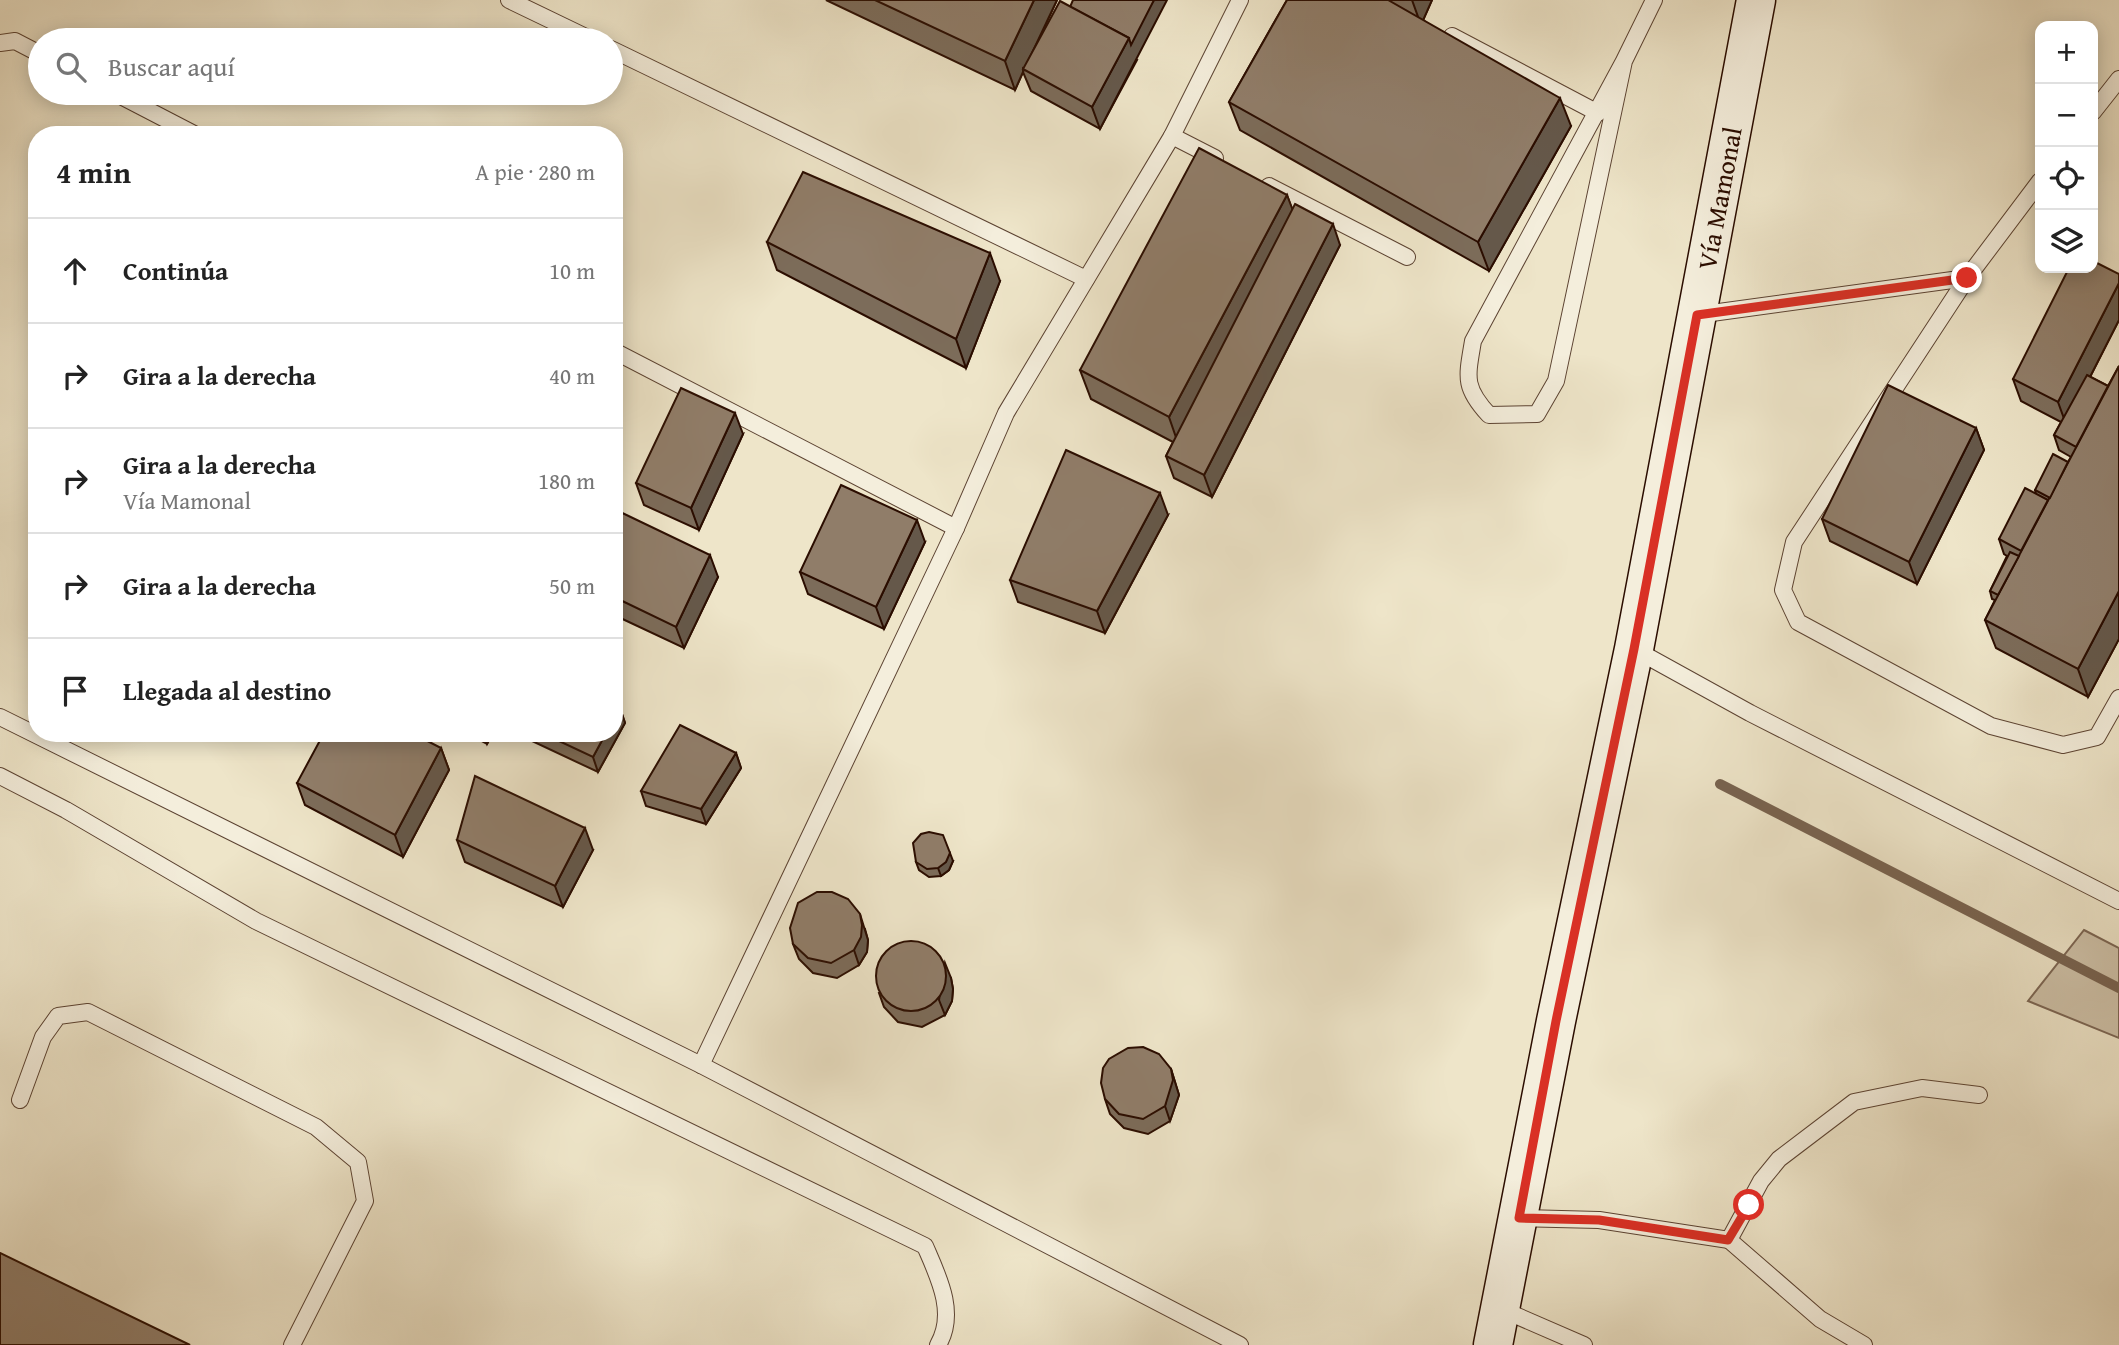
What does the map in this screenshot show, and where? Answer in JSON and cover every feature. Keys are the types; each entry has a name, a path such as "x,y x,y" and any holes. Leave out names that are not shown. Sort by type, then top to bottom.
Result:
{"street":[{"name":"Vía Mamonal","path":"1497,1327 1556,1021 1634,649 1697,315 1749,3"}],"lane":[{"path":"509,0 567,28"},
{"path":"701,1065 956,528 1006,413 1172,136 1240,0"},
{"path":"1624,61 1556,381 1537,414 1489,415 1471,396 1467,377 1473,341 1598,113 1654,0"},
{"path":"1451,36 1598,113"},
{"path":"0,43 15,41 28,48"},
{"path":"623,55 1086,279"},
{"path":"2098,106 2119,79"},
{"path":"138,105 179,126"},
{"path":"1172,136 1234,168"},
{"path":"1259,181 1407,257"},
{"path":"2035,188 1967,278 1794,542 1783,590 1798,622 1991,726 2063,744 2097,737 2119,698"},
{"path":"1697,315 1967,278"},
{"path":"623,356 956,528"},
{"path":"1634,649 1750,713 2119,901"},
{"path":"0,717 28,731"},
{"path":"50,742 701,1065 1240,1345"},
{"path":"0,776 66,810 256,921 925,1246 945,1292 942,1337 937,1345"},
{"path":"20,1100 43,1037 58,1016 88,1012 316,1127 358,1162 365,1201 292,1345"},
{"path":"1728,1240 1761,1181 1779,1159 1854,1102 1922,1088 1979,1095"},
{"path":"1519,1218 1599,1220 1728,1240 1820,1319 1864,1345"},
{"path":"1497,1327 1584,1345"}],"shaded area":[{"path":"2084,930 2119,948 2119,1038 2028,1001"}],"building":[{"path":"875,0 1034,0 1005,61"},
{"path":"1073,0 1154,0 1131,45 1129,38 1070,7"},
{"path":"1287,0 1388,0 1560,98 1478,242 1229,102"},
{"path":"1060,1 1129,38 1092,107 1023,69"},
{"path":"1199,148 1287,195 1169,417 1080,370"},
{"path":"803,172 990,253 956,339 767,242"},
{"path":"1295,204 1333,224 1204,475 1166,456"},
{"path":"2098,264 2119,274 2119,283 2058,402 2013,379 2066,273 2098,273"},
{"path":"2119,366 2119,591 2078,669 1985,620"},
{"path":"2087,375 2108,386 2076,447 2054,435"},
{"path":"1888,385 1976,428 1909,562 1822,519"},
{"path":"681,388 735,413 691,508 636,483"},
{"path":"1066,450 1160,493 1097,611 1010,580"},
{"path":"2053,454 2068,462 2050,498 2035,490"},
{"path":"841,485 917,520 876,607 800,572"},
{"path":"2025,488 2048,500 2021,551 1999,539"},
{"path":"623,513 710,555 676,627 623,601"},
{"path":"2010,552 2019,556 1998,595 1990,591"},
{"path":"680,725 736,753 701,809 641,791"},
{"path":"319,742 429,742 441,748 395,835 297,783"},
{"path":"561,742 601,742 593,757"},
{"path":"475,776 585,828 555,886 457,840"},
{"path":"929,832 943,835 950,853 946,862 938,868 927,869 916,862 913,843 921,834"},
{"path":"817,892 832,892 848,899 860,914 861,937 854,950 831,963 808,958 793,944 790,928 798,903"},
{"path":"904,941 918,941 931,947 940,956 946,976 944,989 936,1001 918,1011 904,1011 891,1005 882,996 876,983 876,969 882,956 891,947"},
{"path":"1143,1047 1159,1054 1171,1069 1173,1080 1165,1106 1143,1119 1119,1114 1105,1099 1101,1083 1103,1068 1109,1059 1128,1048"},
{"path":"0,1253 190,1345 0,1345"}],"waterway":[{"path":"1720,784 2119,988"}],"route":[{"path":"1749,1205 1728,1240 1599,1220 1519,1218 1556,1021 1634,649 1697,315 1967,278"}]}
